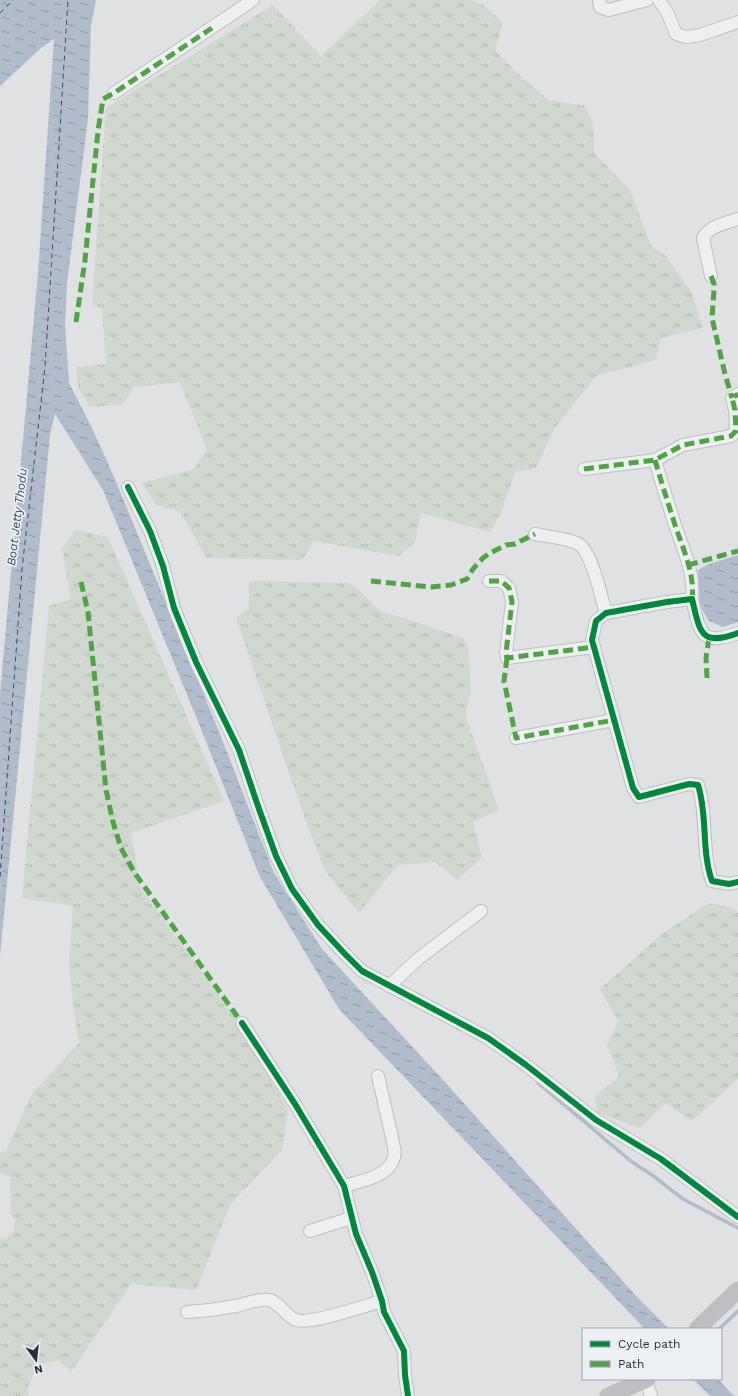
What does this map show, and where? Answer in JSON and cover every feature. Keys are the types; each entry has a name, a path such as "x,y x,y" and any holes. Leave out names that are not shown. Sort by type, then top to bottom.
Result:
{"main road":[{"path":"698,1328 738,1290"},
{"path":"608,1396 648,1385"}],"street":[{"path":"114,93 253,0"},
{"path":"599,0 600,7 609,10 647,0"},
{"path":"659,0 668,14 676,34 686,37 700,35 738,22"},
{"path":"711,276 703,238 706,233 712,229 738,219"},
{"path":"584,469 655,460 683,445 731,436 736,431 735,410 732,398 738,394"},
{"path":"655,460 686,558 693,589 692,599 700,630 709,638 721,639 738,633"},
{"path":"128,487 150,531 163,566 174,608 196,662 239,750 258,809 274,849 292,889 318,925 344,954 362,971 488,1038 526,1065 596,1120 661,1159 738,1217"},
{"path":"535,534 578,543 588,553 606,613"},
{"path":"489,581 501,581 509,588 512,602 506,653 507,658 594,647"},
{"path":"692,599 606,613 596,621 592,640 634,788 639,797 689,784 698,785 701,794 708,871 712,881 729,884 738,882"},
{"path":"516,738 614,720"},
{"path":"389,986 418,959 481,911"},
{"path":"242,1023 295,1104 344,1186 351,1218 372,1272 382,1301 384,1312 404,1352 408,1396"},
{"path":"344,1186 373,1177 388,1168 393,1160 395,1152 394,1142 378,1076"},
{"path":"310,1231 351,1218"},
{"path":"187,1312 231,1307 256,1300 268,1300 275,1302 291,1318 303,1322 316,1320 382,1301"}],"green space":[{"path":"380,0 472,0 483,5 503,23 495,50 517,73 548,100 586,106 593,123 594,153 630,190 651,246 666,256 693,295 702,328 661,338 656,360 596,376 554,429 536,468 515,472 501,513 490,532 421,513 415,542 399,556 314,541 302,560 207,558 180,512 156,505 142,483 194,469 207,450 180,382 134,387 123,404 90,407 78,388 76,367 106,364 102,310 92,304 106,108 273,5 321,56"},
{"path":"75,530 108,537 224,801 131,833 140,887 235,1018 288,1110 282,1150 230,1205 196,1290 131,1284 71,1372 59,1360 37,1365 27,1390 29,1396 0,1396 0,1238 5,1239 14,1232 15,1219 11,1215 10,1177 0,1173 0,1152 6,1151 32,1094 79,1043 69,964 73,906 22,898 49,606 71,599 62,549"},
{"path":"249,581 350,583 381,612 404,618 463,638 468,649 471,693 465,714 499,810 473,822 482,857 458,880 435,862 398,865 359,913 326,872 305,819 236,618 249,608"},
{"path":"709,903 733,908 738,912 738,1079 692,1121 666,1103 640,1128 598,1113 595,1097 619,1076 607,1045 618,1021 600,989 664,932"}],"water":[{"name":"Boat Jetty Thodu","path":"0,0 96,0 91,25 88,119 67,283 65,325 69,383 92,428 114,477 220,734 274,873 322,949 444,1081 637,1297 668,1328 644,1328 339,1009 260,877 103,490 55,414 50,435 0,956 0,694 38,273 54,39 40,49 0,86"},
{"path":"738,555 738,622 723,627 709,621 700,606 698,570 709,564"},
{"path":"694,1380 719,1380 734,1396 710,1396"}],"waterway":[{"path":"538,1083 632,1162 652,1175 683,1199 738,1228"},
{"path":"720,1328 738,1311"}],"ferry route":[{"path":"0,13 13,0"},
{"path":"0,877 22,569 45,367 68,0"}],"marked path":[{"path":"76,322 85,260 98,131 103,99 212,28"},
{"path":"711,276 714,284 712,318 732,398"},
{"path":"584,469 655,460 683,445 731,436 736,431 735,410 732,398 738,394"},
{"path":"655,460 688,561 692,580 692,599"},
{"path":"371,581 431,587 451,585 467,579 473,569 490,553 506,545 515,544 535,534"},
{"path":"688,565 738,551"},
{"path":"489,581 501,581 509,588 512,602 506,653 507,658 594,647"},
{"path":"81,582 88,612 106,790 113,822 121,848 134,872 242,1023"},
{"path":"707,678 706,658 709,638"},
{"path":"507,658 504,681 516,738 614,720"}],"cycle path":[{"path":"128,487 150,531 163,566 174,608 196,662 239,750 276,856 292,889 318,925 362,971 488,1038 526,1065 596,1120 661,1159 738,1217"},
{"path":"738,633 716,638 709,637 704,634 697,620 692,599 606,613 596,621 592,640 633,788 639,797 689,784 698,785 703,809 707,857 712,881 729,884 738,882"},
{"path":"242,1023 295,1104 344,1186 356,1234 372,1272 382,1301 384,1312 404,1351 408,1396"}]}
